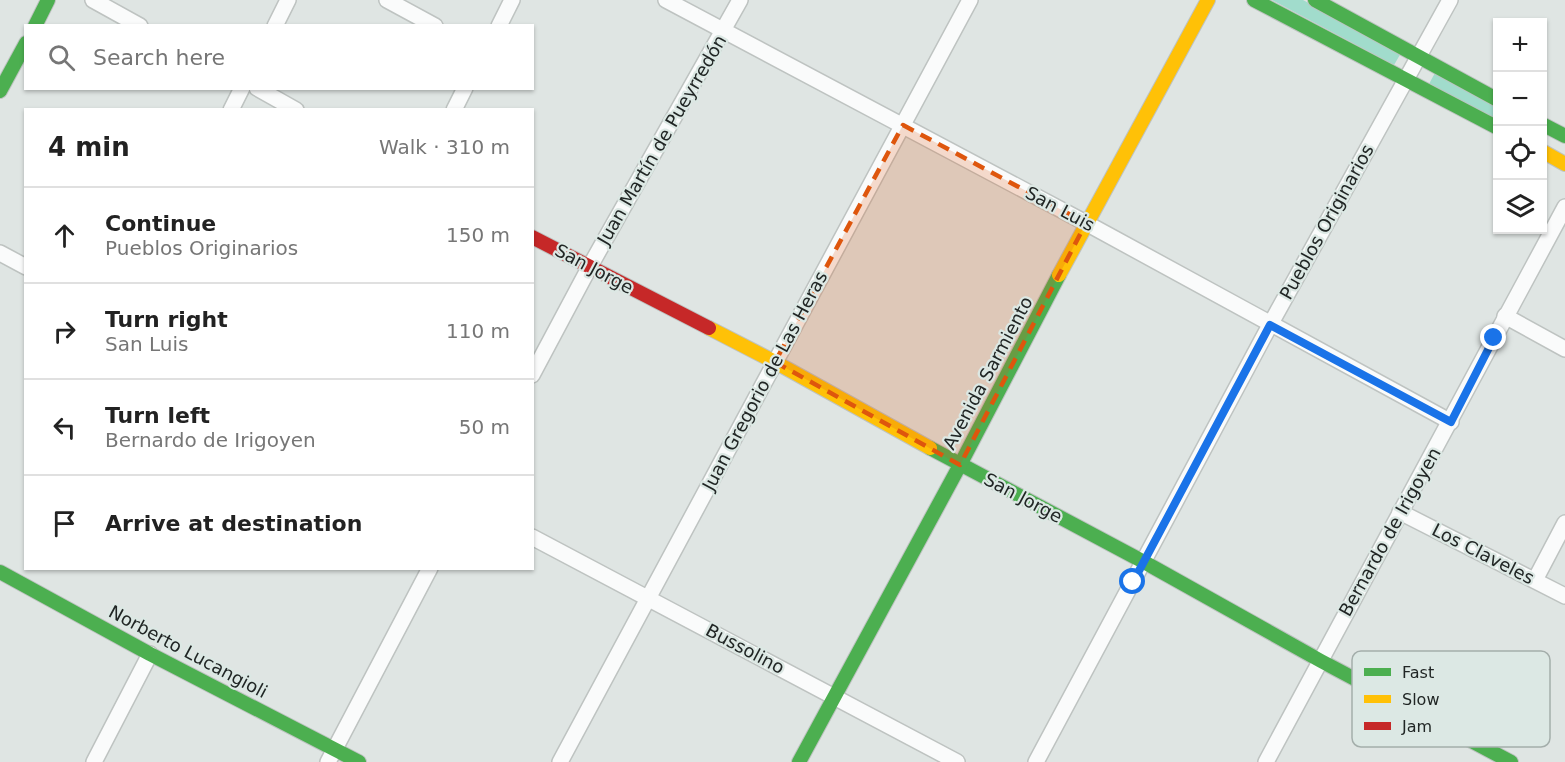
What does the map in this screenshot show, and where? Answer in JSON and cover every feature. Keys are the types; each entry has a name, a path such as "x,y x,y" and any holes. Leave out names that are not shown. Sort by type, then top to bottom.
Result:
{"street":[{"path":"35,24 48,0"},
{"path":"93,0 136,24"},
{"path":"276,24 288,0"},
{"path":"387,0 431,24"},
{"path":"500,24 512,0"},
{"name":"San Luis","path":"666,0 1086,223 1451,422"},
{"name":"Juan Martín de Pueyrredón","path":"534,371 589,268 740,0"},
{"name":"Juan Gregorio de Las Heras","path":"560,762 969,0"},
{"name":"Avenida Sarmiento","path":"799,762 960,465 1086,223 1208,0"},
{"path":"1254,0 1493,126"},
{"path":"1315,0 1493,98"},
{"name":"Pueblos Originarios","path":"1036,762 1270,325 1450,0"},
{"path":"0,91 24,47"},
{"path":"232,108 241,90"},
{"path":"261,90 292,108"},
{"path":"455,108 464,90"},
{"path":"1546,126 1565,136"},
{"path":"1547,154 1565,164"},
{"name":"Bernardo de Irigoyen","path":"1266,762 1565,207"},
{"name":"San Jorge","path":"534,238 775,362 1352,677"},
{"path":"0,253 24,266"},
{"path":"1505,316 1565,349"},
{"name":"Los Claveles","path":"1400,512 1565,596"},
{"path":"1534,580 1565,523"},
{"name":"Bussolino","path":"534,538 957,762"},
{"path":"332,756 429,570"},
{"name":"Norberto Lucangioli","path":"0,572 332,756 360,762"},
{"path":"94,762 150,654"},
{"name":"San Jorge","path":"1483,747 1511,762"}],"highlighted area":[{"path":"903,125 1086,223 960,465 775,362"}],"green space":[{"path":"1272,0 1303,0 1401,53 1394,65"},
{"path":"1436,71 1493,102 1493,119 1429,84"}],"traffic: fast":[{"path":"36,24 48,0"},
{"path":"1254,0 1494,126"},
{"path":"1315,0 1493,97"},
{"path":"0,91 24,47"},
{"path":"1546,126 1565,136"},
{"path":"799,762 960,465 1059,275"},
{"path":"930,448 1144,562 1352,677"},
{"path":"0,572 150,654 359,762"},
{"path":"1483,747 1511,762"}],"traffic: slow":[{"path":"1059,275 1208,0"},
{"path":"1547,154 1565,164"},
{"path":"709,328 930,448"}],"traffic: jam":[{"path":"534,238 709,328"}],"route":[{"path":"1133,582 1270,325 1451,422 1494,338"}]}
